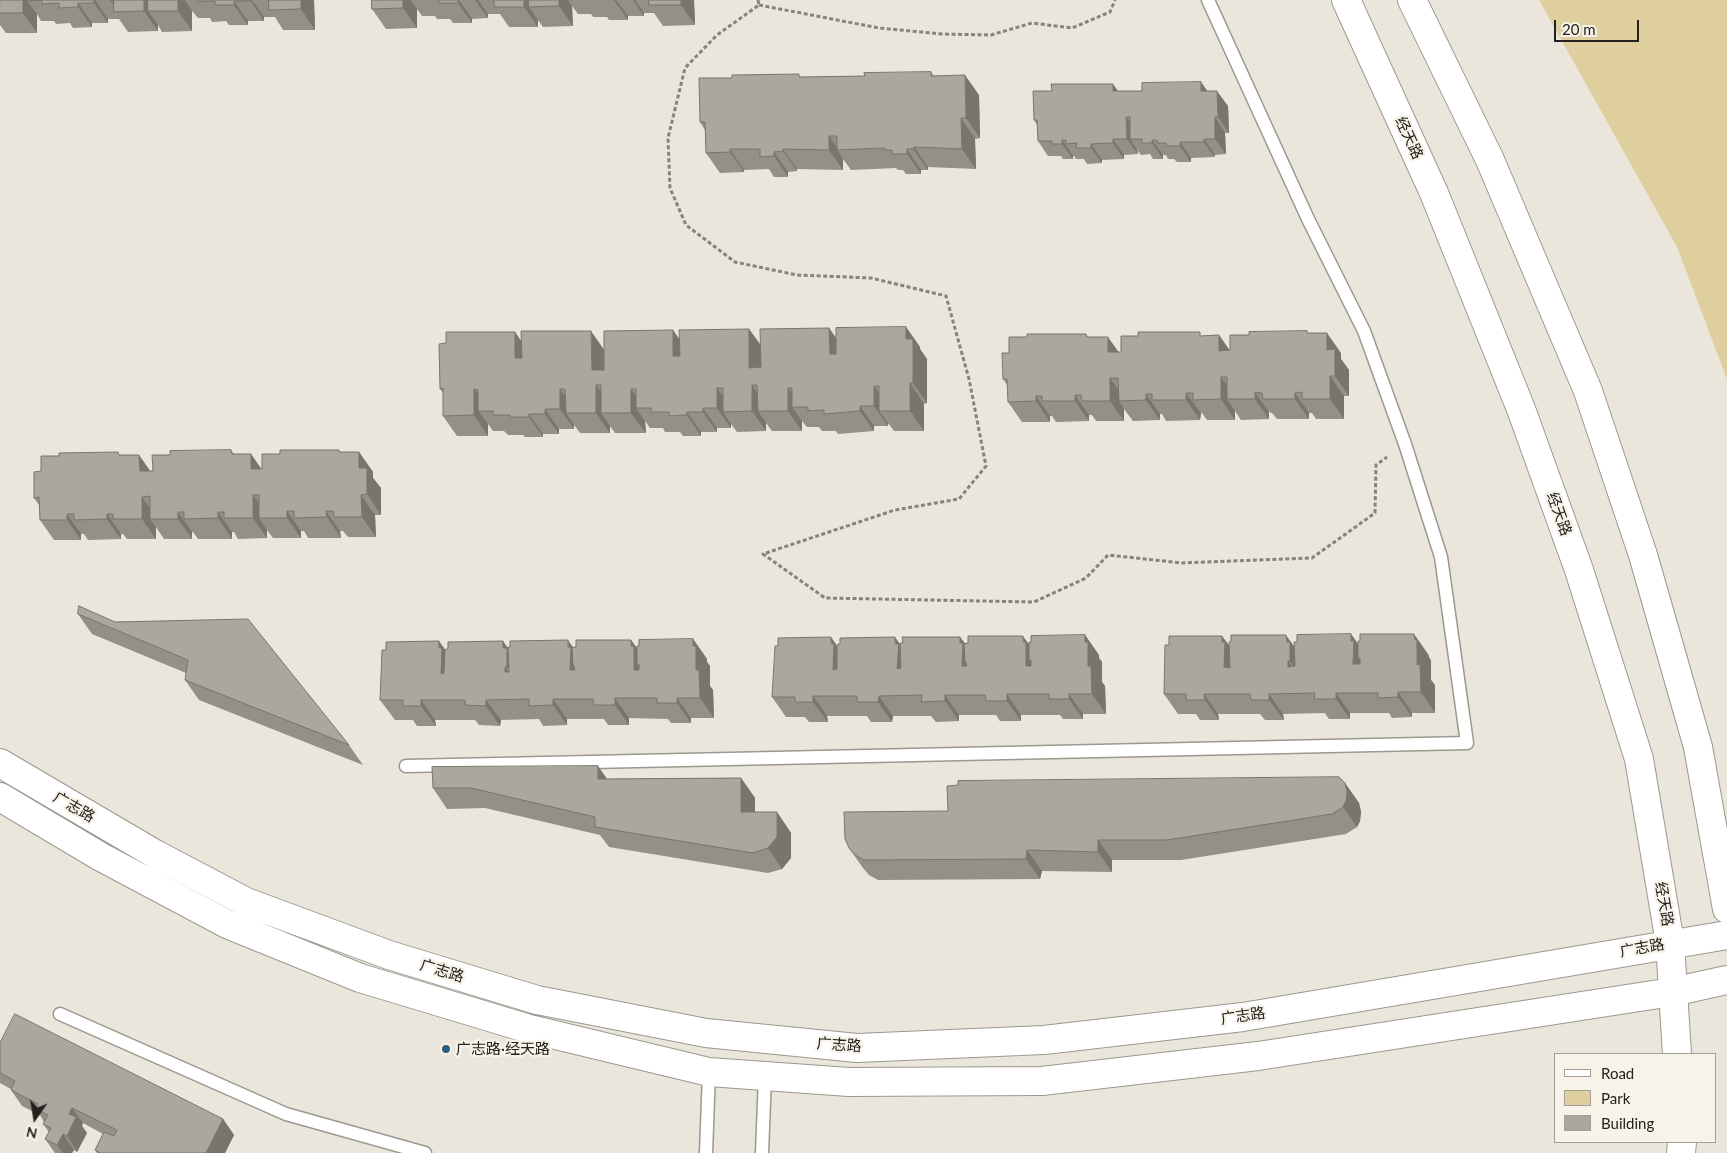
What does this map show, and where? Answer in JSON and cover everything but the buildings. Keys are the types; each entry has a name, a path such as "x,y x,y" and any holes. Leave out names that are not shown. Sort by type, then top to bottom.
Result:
{"street":[{"name":"经天路","path":"1346,0 1434,192 1521,409 1579,570 1639,759 1670,943 1676,1053"},
{"path":"1412,0 1490,160 1588,391 1643,555 1698,747 1727,909"},
{"name":"广志路","path":"0,763 155,854 246,902 389,955 537,1000 706,1033 857,1048 1044,1040 1243,1017 1670,943 1727,935"},
{"name":"广志路","path":"0,797 101,857 227,924 360,978 526,1028 709,1072 849,1082 1042,1082 1258,1056 1672,992 1727,980"}],"lane":[{"path":"406,766 1467,743 1441,557 1405,444 1364,331 1308,219 1208,0"},
{"path":"60,1014 286,1114 425,1153"},
{"path":"706,1153 709,1072"},
{"path":"762,1153 765,1076"}],"path":[{"path":"758,0 759,5"},
{"path":"1115,0 1110,12 1072,28 1032,23 991,35 942,34 879,28 759,5 717,35 685,68 668,138 670,188 686,225 735,262 796,275 871,278 946,296 969,379 986,466 959,499 895,510 763,554 825,598 1034,602 1086,578 1108,554 1182,563 1312,558 1375,513 1376,464 1405,444"}],"green space":[{"path":"1539,0 1727,0 1727,379 1677,247"}],"place":[{"name":"广志路·经天路","path":"446,1049"}]}
